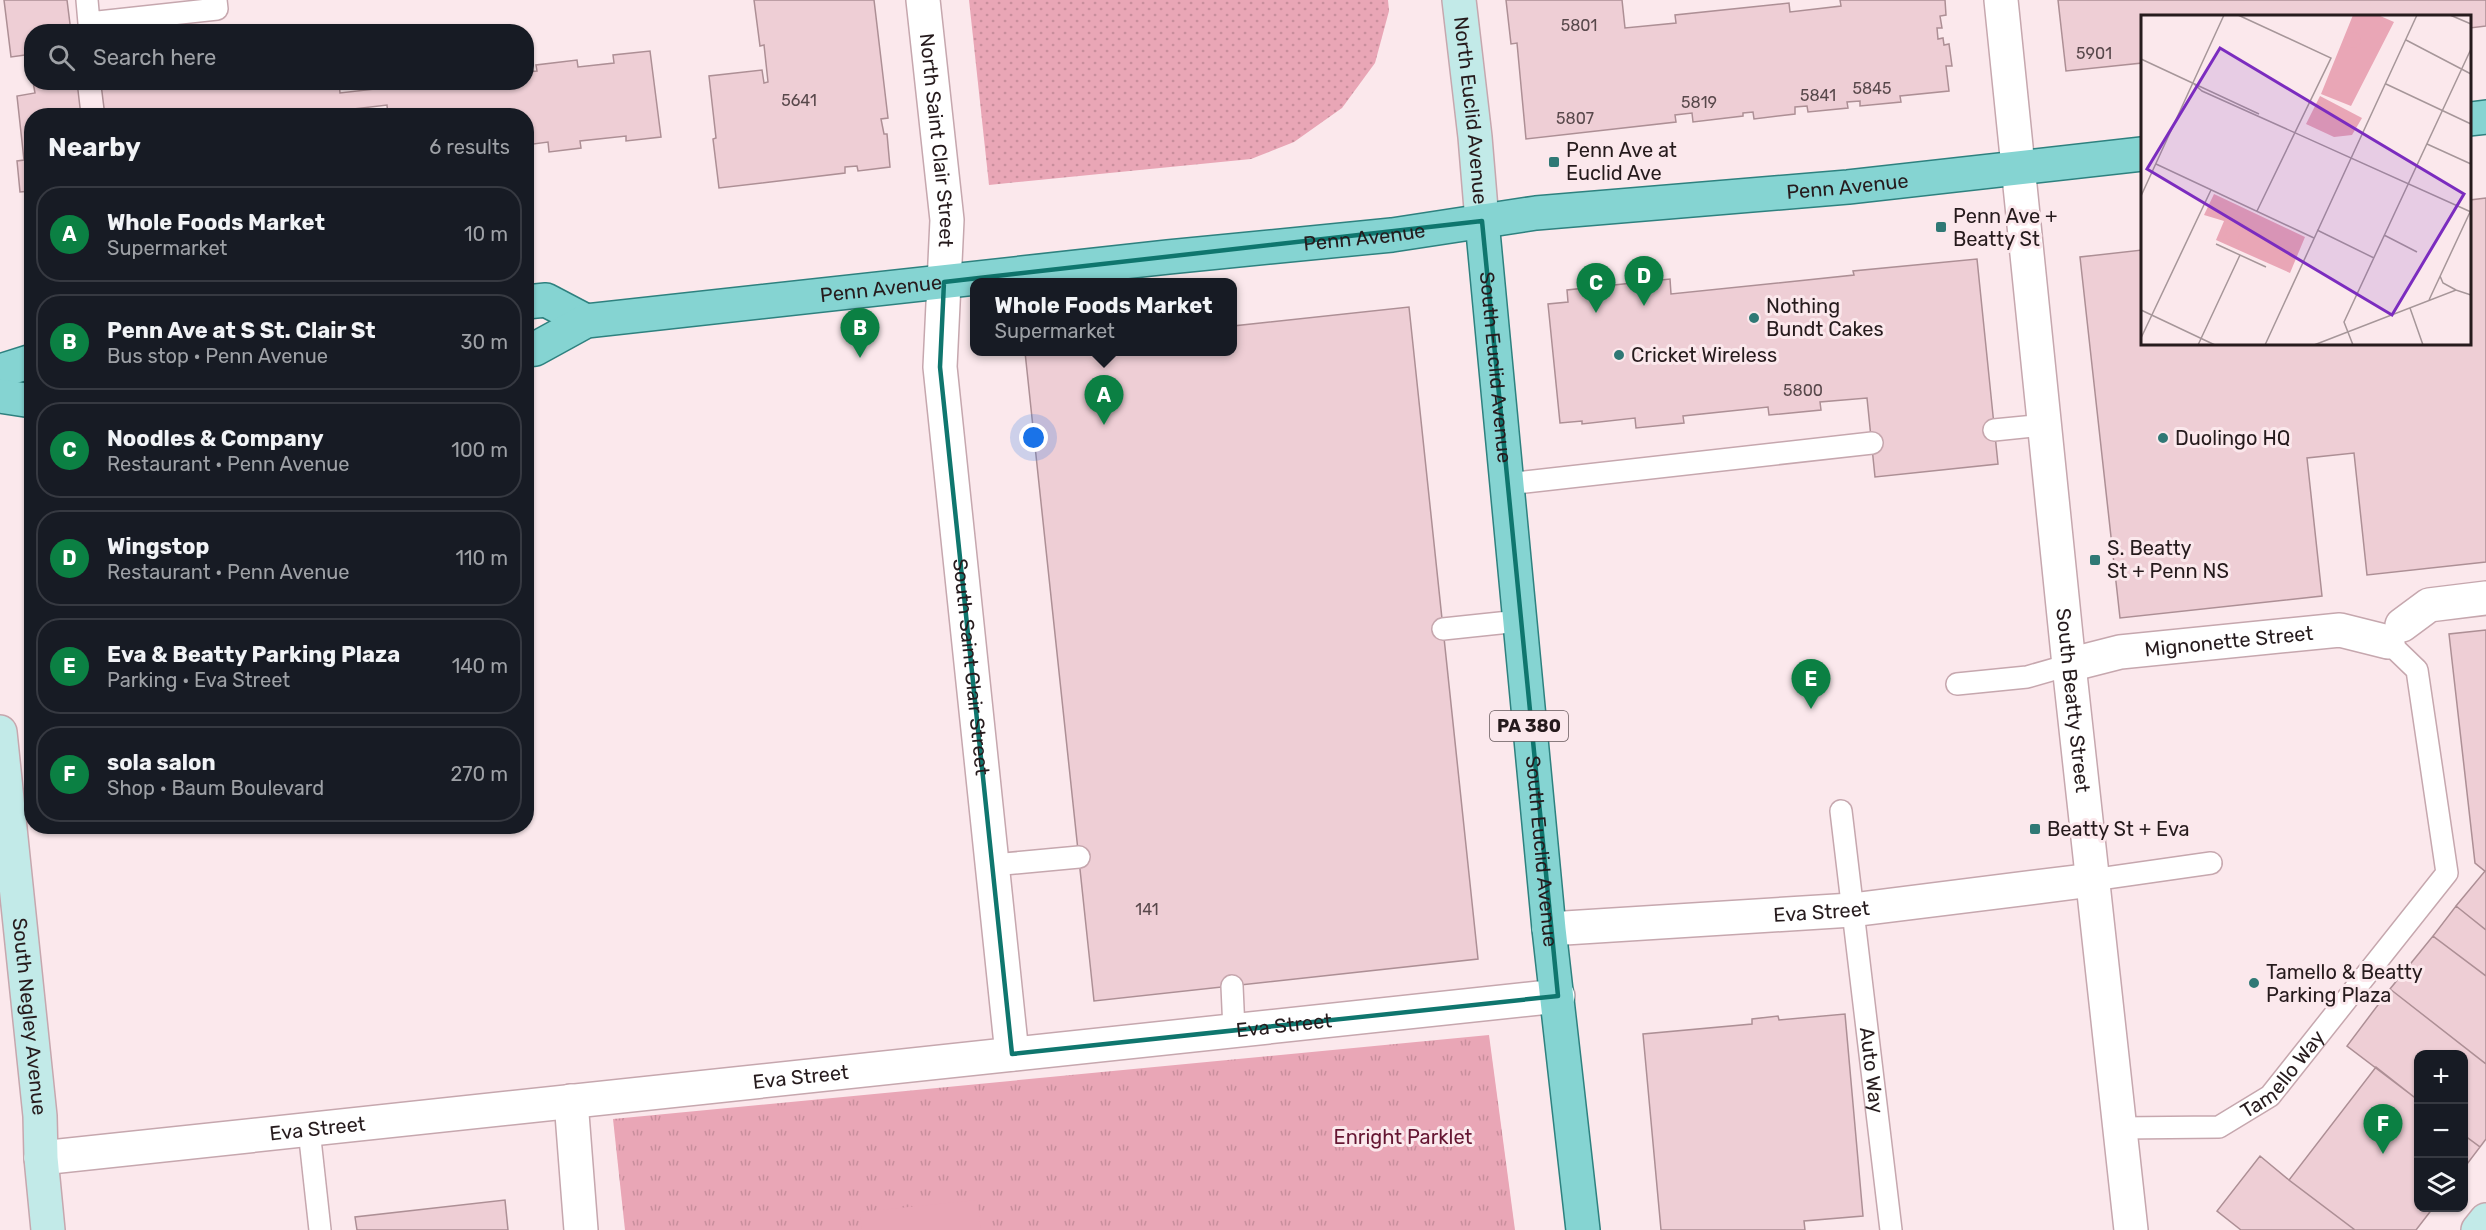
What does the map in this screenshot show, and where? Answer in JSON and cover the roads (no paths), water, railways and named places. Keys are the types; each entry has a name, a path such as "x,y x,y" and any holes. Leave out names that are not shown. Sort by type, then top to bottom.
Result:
{"main road":[{"name":"North Euclid Avenue","path":"1459,0 1482,221"},
{"path":"2471,119 2486,117"},
{"name":"Penn Avenue","path":"982,278 1392,235 1536,213 1848,187 2141,154"},
{"name":"South Euclid Avenue","path":"1482,221 1549,928 1583,1230"},
{"name":"Penn Avenue","path":"534,349 586,321 970,279"},
{"path":"534,301 546,300 586,321"},
{"path":"0,371 24,364"},
{"path":"0,396 24,400"},
{"name":"South Negley Avenue","path":"0,732 40,1116 41,1158 48,1230"},
{"path":"2478,1230 2486,1220"}],"street":[{"name":"North Saint Clair Street","path":"923,0 947,220 944,282"},
{"name":"South Beatty Street","path":"2001,0 2069,665 2131,1230"},
{"name":"South Saint Clair Street","path":"944,282 940,367 1012,1054"},
{"path":"2395,634 2429,605 2486,598"},
{"name":"Mignonette Street","path":"2069,665 2120,652 2340,630 2395,634"},
{"name":"Eva Street","path":"1549,928 1852,910 2092,880"},
{"name":"Eva Street","path":"41,1158 1558,996"},
{"path":"571,1101 581,1230"}],"lane":[{"path":"87,0 89,23 217,9 216,0"},
{"path":"1994,430 2044,425"},
{"path":"1508,484 1872,443"},
{"path":"1443,629 1519,621"},
{"name":"Tamello Way","path":"2120,1128 2219,1127 2270,1096 2447,873 2417,670 2395,634"},
{"path":"1957,684 2027,677 2069,665"},
{"name":"Auto Way","path":"1841,810 1891,1230"},
{"path":"993,865 1078,857"},
{"path":"2092,880 2211,863"},
{"path":"1232,986 1234,1030"},
{"path":"309,1130 320,1230"}],"place":[{"name":"Penn Ave at Euclid Ave","path":"1554,162"},
{"name":"Penn Ave + Beatty St","path":"1941,227"},
{"name":"Wingstop","path":"1644,306"},
{"name":"Noodles & Company","path":"1596,313"},
{"name":"Nothing Bundt Cakes","path":"1754,318"},
{"name":"Cricket Wireless","path":"1619,355"},
{"name":"Penn Ave at S St. Clair St","path":"860,358"},
{"name":"Whole Foods Market","path":"1104,425"},
{"name":"Duolingo HQ","path":"2163,438"},
{"name":"S. Beatty St + Penn NS","path":"2095,560"},
{"name":"Eva & Beatty Parking Plaza","path":"1811,709"},
{"name":"Beatty St + Eva","path":"2035,829"},
{"name":"Tamello & Beatty Parking Plaza","path":"2254,983"},
{"name":"sola salon","path":"2383,1154"}],"park label":[{"name":"Enright Parklet","path":"1403,1137"}]}
